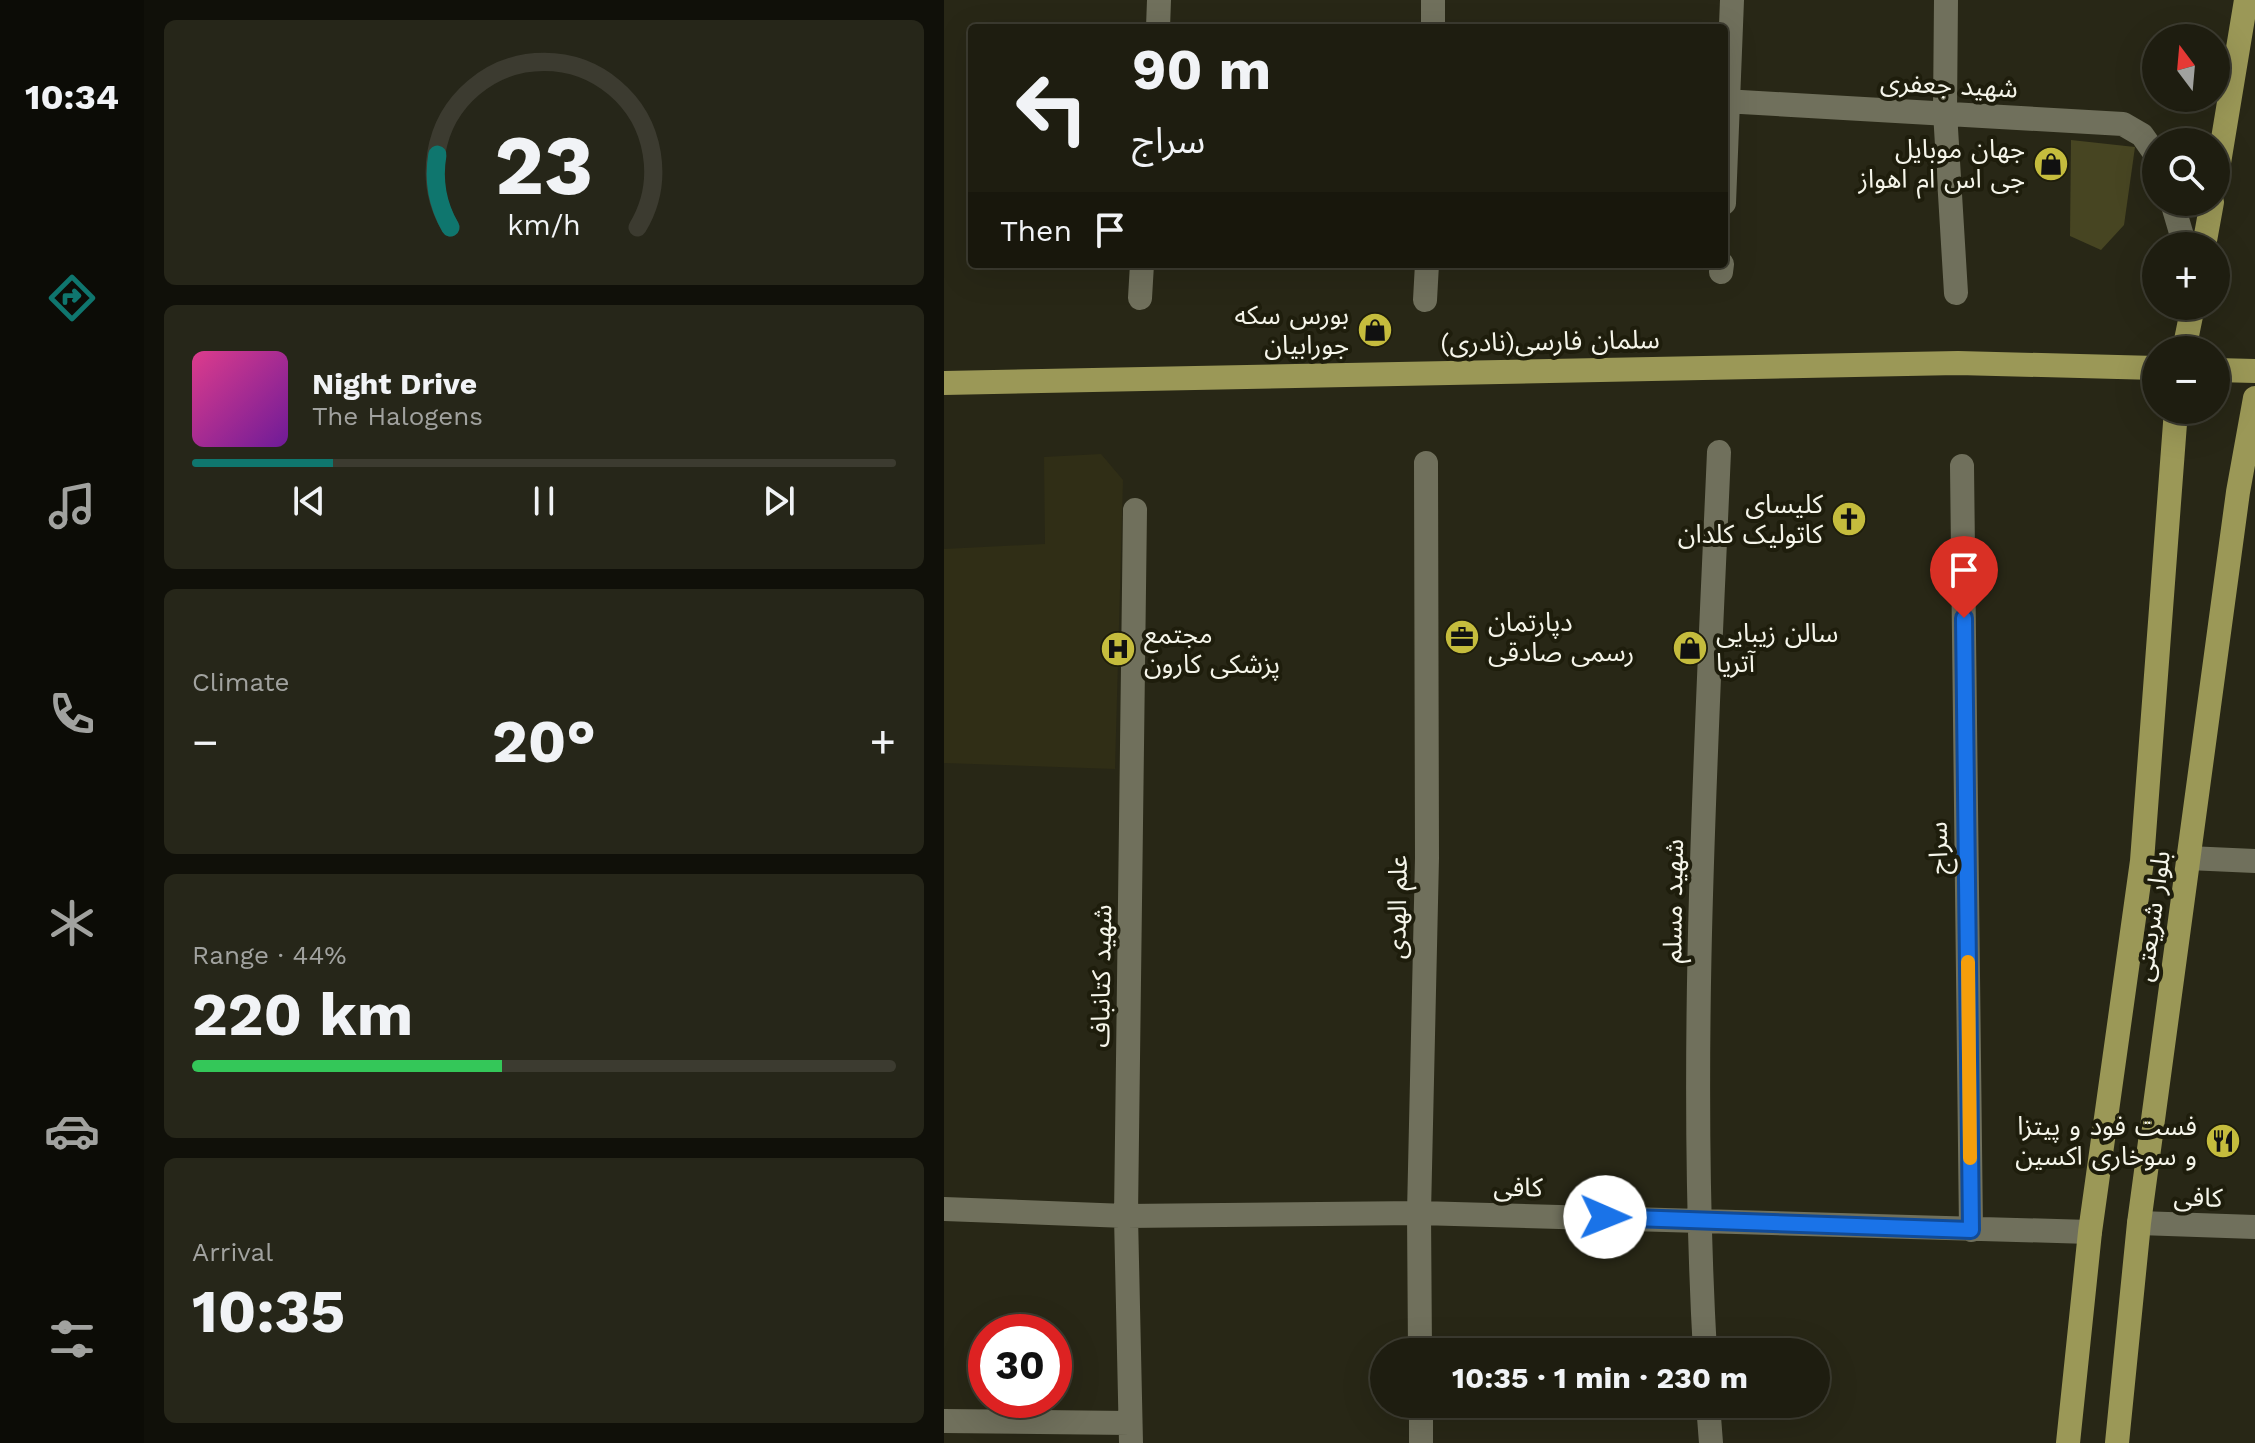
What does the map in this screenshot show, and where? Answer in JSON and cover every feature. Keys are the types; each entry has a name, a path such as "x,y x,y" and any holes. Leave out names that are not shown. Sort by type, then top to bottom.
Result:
{"main road":[{"path":"2225,128 2246,0"},
{"name":"سلمان فارسی(نادری)","path":"944,383 1958,363 2142,368"},
{"path":"2230,370 2255,371"},
{"name":"بلوار شریعتی","path":"2117,1443 2139,1223 2238,492 2255,398"},
{"name":"بلوار شریعتی","path":"2068,1443 2090,1232 2142,861 2175,424"}],"street":[{"path":"1158,24 1159,0"},
{"path":"1433,0 1433,24"},
{"path":"1728,67 1732,0"},
{"path":"1946,0 1945,112 1956,293"},
{"name":"شهید جعفری","path":"1728,101 2123,124 2142,135"},
{"path":"1140,298 1142,268"},
{"path":"1425,300 1427,268"},
{"name":"شهید مسلم","path":"1704,1338 1698,1219 1701,859 1719,452"},
{"name":"علم الهدی","path":"1420,1338 1419,1213 1427,858 1426,463"},
{"name":"سراج","path":"1962,466 1971,1230"},
{"name":"شهید کتانباف","path":"1131,1433 1126,1216 1135,510"},
{"path":"2188,858 2255,861"},
{"name":"کافی","path":"944,1209 1126,1216 1419,1213 2090,1232"},
{"name":"کافی","path":"2139,1223 2255,1227"},
{"path":"1421,1418 1421,1443"},
{"path":"1709,1418 1711,1443"},
{"path":"944,1421 1131,1433"}],"shaded area":[{"path":"2071,140 2135,147 2124,225 2101,250 2070,236"},
{"path":"1101,454 1123,480 1115,769 944,763 944,549 1045,544 1044,457"}],"slow traffic":[{"path":"1968,962 1970,1158"}],"place":[{"name":"جهان موبایل جی اس ام اهواز","path":"2051,164"},
{"name":"بورس سکه جورابیان","path":"1375,330"},
{"name":"کلیسای کاتولیک کلدان","path":"1849,519"},
{"name":"دپارتمان رسمی صادقی","path":"1462,637"},
{"name":"سالن زیبایی آتریا","path":"1690,648"},
{"name":"مجتمع پزشکی کارون","path":"1118,649"},
{"name":"فست فود و پیتزا و سوخاری اکسین","path":"2223,1141"}],"route":[{"path":"1605,1217 1971,1230 1964,618"}]}
